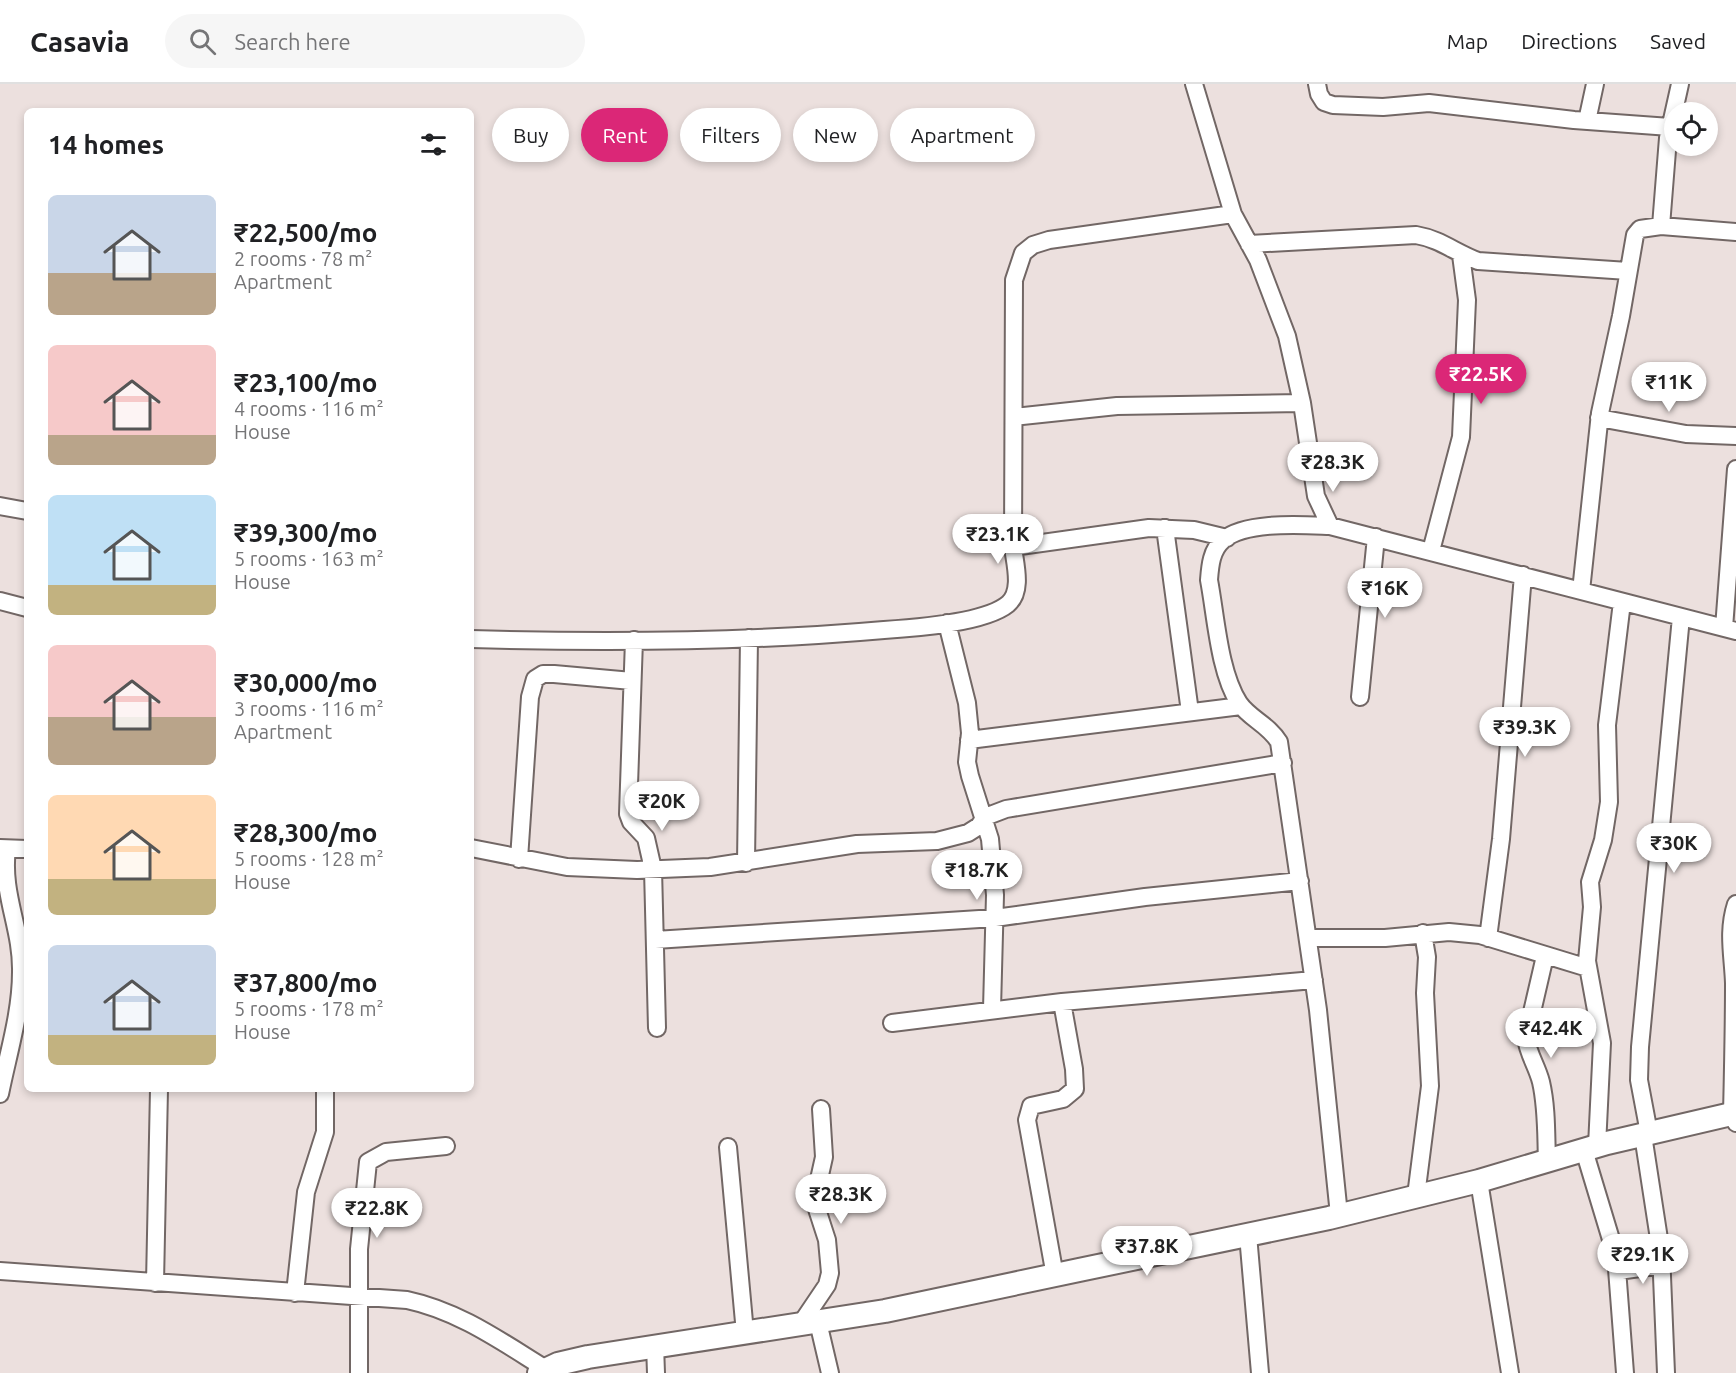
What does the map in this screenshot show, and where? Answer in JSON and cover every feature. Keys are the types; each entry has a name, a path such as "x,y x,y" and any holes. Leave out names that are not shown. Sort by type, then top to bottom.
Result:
{"main road":[{"path":"543,1371 588,1356 885,1311 1248,1235 1479,1182 1646,1134 1735,1117"}],"street":[{"path":"1194,84 1233,214 1271,290 1287,336 1302,403 1316,496 1330,526"},
{"path":"1317,84 1324,102 1333,105 1383,107 1429,103 1587,121 1664,127"},
{"path":"1587,121 1595,84"},
{"path":"1676,102 1680,84"},
{"path":"1661,226 1667,156"},
{"path":"474,639 748,638 862,632 947,623 999,609 1009,603 1015,595 1017,581 1013,548 1014,280 1023,253 1034,245 1049,240 1233,214"},
{"path":"1581,591 1599,418 1635,235 1640,229 1661,226 1736,231"},
{"path":"1249,244 1416,235 1441,241 1461,255 1478,261 1628,271"},
{"path":"1431,551 1457,458 1462,426 1467,300 1461,255"},
{"path":"1014,417 1117,406 1302,403"},
{"path":"1599,418 1686,434 1736,436"},
{"path":"1339,1215 1314,980 1280,742 1271,728 1241,706 1231,689 1209,580 1210,563 1215,551 1227,538 1238,533 1278,525 1330,526 1730,630 1736,469"},
{"path":"0,506 24,511"},
{"path":"1013,548 1165,528 1194,530 1227,538"},
{"path":"1165,528 1190,712"},
{"path":"1360,697 1376,537"},
{"path":"1488,938 1501,839 1523,575"},
{"path":"0,601 24,607"},
{"path":"1622,602 1607,725 1609,802 1603,840 1590,882 1592,907 1588,968 1602,1042 1591,1148 1618,1271 1625,1373"},
{"path":"1666,1373 1662,1265 1639,1080 1640,1047 1681,617"},
{"path":"947,623 967,703 969,740 967,762 985,817 994,876 992,1009"},
{"path":"746,863 748,638"},
{"path":"634,640 628,814 631,822 646,838 653,870 657,1028"},
{"path":"519,860 530,697 536,679 543,674 554,674 632,681"},
{"path":"969,740 1241,706"},
{"path":"474,849 519,860 567,867 653,870 746,863 857,844 937,842 968,833 979,826 985,817 1006,808 1283,762"},
{"path":"0,1094 15,1024 21,971 5,886 4,849 24,849"},
{"path":"655,940 995,918 1145,897 1300,881"},
{"path":"1735,1117 1734,983 1730,930 1736,904"},
{"path":"1308,938 1385,938 1449,932 1488,938 1588,968"},
{"path":"1416,1196 1430,1086 1425,1001 1427,957 1423,933"},
{"path":"1545,956 1526,1038 1527,1050 1538,1072 1544,1098 1547,1161"},
{"path":"892,1023 992,1009 1314,980"},
{"path":"1055,1276 1027,1120 1031,1106 1063,1099 1075,1089 1074,1069 1062,1002"},
{"path":"155,1283 159,1092"},
{"path":"295,1293 306,1192 325,1132 325,1092"},
{"path":"821,1109 824,1157 816,1193 816,1206 827,1240 830,1274 809,1324 830,1373"},
{"path":"359,1373 360,1224 368,1162 386,1152 446,1146"},
{"path":"728,1147 745,1333"},
{"path":"1479,1182 1510,1373"},
{"path":"1248,1235 1260,1373"},
{"path":"1618,1271 1662,1265"},
{"path":"0,1271 407,1300 441,1310 473,1324 543,1371"},
{"path":"656,1345 656,1373"}]}
